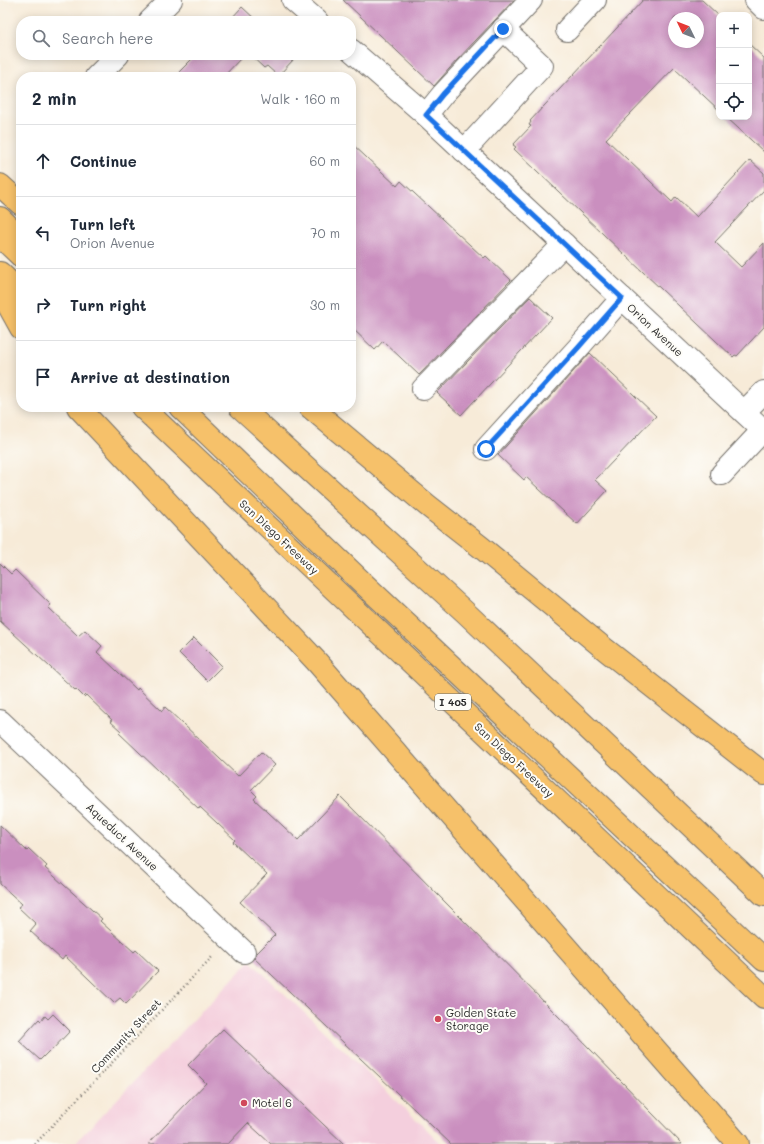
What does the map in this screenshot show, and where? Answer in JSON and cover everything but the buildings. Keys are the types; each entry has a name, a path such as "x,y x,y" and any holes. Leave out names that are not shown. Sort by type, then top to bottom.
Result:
{"highway":[{"path":"0,184 16,199"},
{"path":"0,218 16,233"},
{"path":"0,236 16,251"},
{"path":"0,273 16,288"},
{"path":"0,290 16,319"},
{"path":"83,412 317,662 738,1144"},
{"name":"San Diego Freeway","path":"147,412 764,997"},
{"path":"185,412 382,601 764,960"},
{"path":"204,412 764,944"},
{"path":"245,412 465,612 764,895"},
{"path":"316,412 426,505 482,548 606,650 764,774"}],"street":[{"path":"155,16 171,0"},
{"path":"293,0 311,16"},
{"path":"426,115 443,94 531,0"},
{"path":"567,30 595,0"},
{"path":"756,0 764,8"},
{"path":"464,151 542,66 503,29"},
{"name":"Orion Avenue","path":"356,54 426,115 763,431"},
{"path":"101,72 113,60"},
{"path":"423,389 564,244"},
{"path":"486,449 622,298"},
{"path":"744,412 764,392"},
{"path":"722,474 763,431"},
{"name":"Aqueduct Avenue","path":"0,721 237,945"}],"path":[{"name":"Community Street","path":"35,1144 237,945"}],"shaded area":[{"path":"250,961 442,1144 74,1144"}],"place":[{"name":"Golden State Storage","path":"438,1019"},
{"name":"Motel 6","path":"244,1103"}],"route":[{"path":"486,449 622,298 426,115 443,94 503,29"}]}
